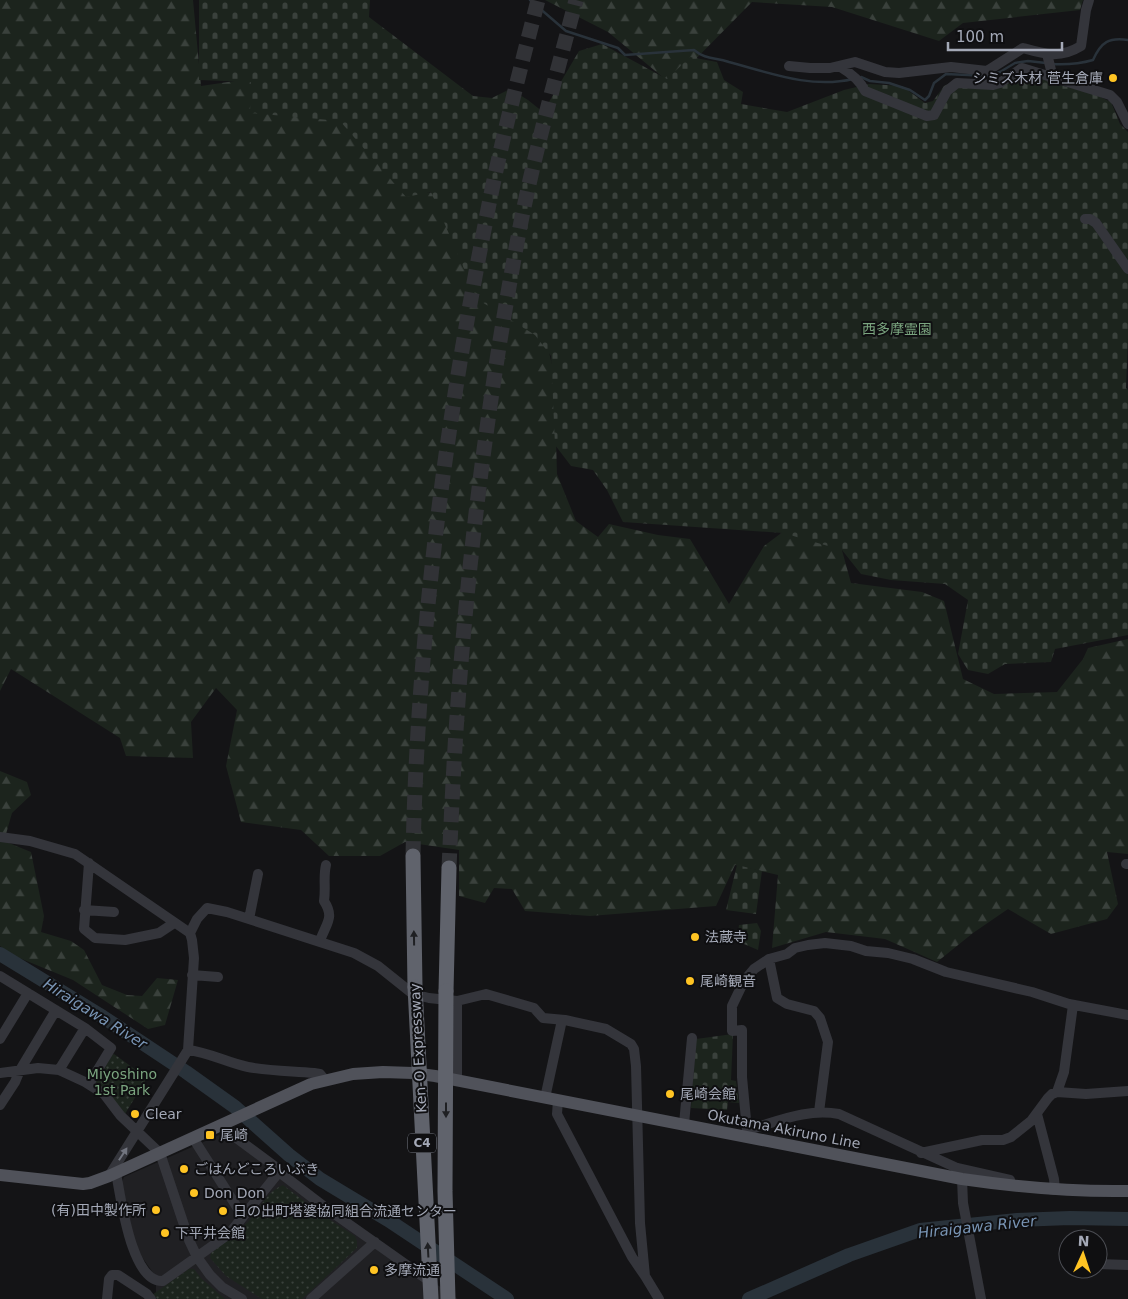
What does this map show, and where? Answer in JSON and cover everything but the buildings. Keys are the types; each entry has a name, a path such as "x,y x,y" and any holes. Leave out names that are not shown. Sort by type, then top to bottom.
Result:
{"highway":[{"name":"Ken-O Expressway","path":"413,856 414,987 431,1299"},
{"name":"Ken-O Expressway","path":"448,1299 445,1191 451,996 449,868"}],"main road":[{"name":"Okutama Akiruno Line","path":"193,1138 311,1084 353,1074 382,1072 413,1073 637,1116 745,1134 962,1179 1055,1190 1128,1191"},
{"path":"0,1175 82,1184 90,1183 193,1138"}],"street":[{"path":"789,66 844,69 855,62 885,72 951,67 988,71 1023,48 1047,55 1071,52 1081,46 1089,0"},
{"path":"1047,55 1051,74"},
{"path":"844,69 862,86 864,91 927,116 934,115 947,91 957,83 992,85 1000,83 1022,68 1051,74 1110,95 1117,102 1128,124"},
{"path":"1085,218 1096,223 1128,269"},
{"path":"0,837 30,841 74,854 190,933 194,958 187,1052 112,1175 132,1247 149,1278 156,1282 163,1281 229,1234 242,1215 279,1172"},
{"path":"89,863 84,929 95,938 126,940 159,933 174,923"},
{"path":"320,941 330,917 330,910 324,901 326,889 323,876 326,865"},
{"path":"249,919 258,874"},
{"path":"190,933 197,919 207,908 227,912 345,949 378,966 413,994 429,998 486,994 534,1008 543,1018 606,1029 631,1044 634,1049 636,1066 640,1223 645,1276"},
{"path":"84,910 114,912"},
{"path":"1037,1114 1050,1161 1055,1190 957,1168 839,1114 819,1112 797,1115 745,1134 742,1030 732,1031 732,1006 744,981 754,969 769,958 787,954 795,948 825,944 851,946 866,951 888,953 913,959 946,972 1032,992 1073,1005 1128,1015"},
{"path":"769,958 777,998 787,1004 814,1012 820,1018 828,1042 819,1112"},
{"path":"192,975 218,977"},
{"path":"0,976 85,1028 112,1048 89,1084"},
{"path":"0,1040 28,993"},
{"path":"451,996 457,1080"},
{"path":"1057,1092 1064,1072 1073,1005"},
{"path":"0,1105 16,1082 20,1070 56,1010"},
{"path":"545,1098 562,1020"},
{"path":"59,1070 85,1028"},
{"path":"684,1124 692,1038"},
{"path":"187,1052 195,1051 219,1060 248,1067 320,1074 325,1080"},
{"path":"0,1073 38,1068 59,1070 89,1084 104,1094 137,1132 160,1153 189,1240 197,1257 210,1275 222,1287 242,1299"},
{"path":"922,1153 982,1140 1002,1140 1011,1137 1037,1114 1052,1094 1057,1092 1086,1094 1128,1092"},
{"path":"558,1100 557,1114 632,1258 658,1297"},
{"path":"235,1137 326,1208 426,1278"},
{"path":"193,1138 242,1215"},
{"path":"962,1179 964,1207 981,1299"},
{"path":"311,1299 375,1242"},
{"path":"1108,1264 1128,1265"},
{"path":"108,1299 109,1279 112,1275 118,1275 147,1294 151,1299"}],"shaded area":[{"path":"226,1132 375,1242 458,1299 156,1299 156,1277 135,1247 122,1182 124,1177"}],"green space":[{"path":"0,0 193,0 201,86 255,78 339,111 410,191 436,193 547,344 554,373 557,474 576,521 598,537 609,524 658,535 690,539 729,604 764,546 788,528 840,543 851,583 922,592 944,601 963,679 994,694 1057,692 1083,659 1088,648 1128,639 1128,854 1107,852 1118,904 1107,919 1051,934 1008,909 973,933 937,962 885,939 826,932 772,948 778,875 735,865 716,906 590,916 525,911 512,889 494,888 485,903 459,896 459,850 405,842 380,856 329,856 301,830 241,822 226,766 237,710 216,688 191,722 193,758 126,756 120,738 11,669 0,691"},
{"name":"西多摩霊園","path":"199,0 370,0 369,17 473,96 492,98 510,89 543,112 579,51 602,44 667,79 690,57 717,62 724,80 743,92 741,104 787,112 844,90 869,84 902,86 925,103 933,101 944,86 956,80 994,82 1025,71 1056,84 1094,94 1111,102 1120,124 1128,132 1128,337 1126,388 1128,390 1128,635 1055,649 1051,662 1005,664 988,674 968,670 958,654 968,600 945,584 891,580 861,574 842,550 783,533 623,522 607,490 593,470 571,466 555,445 551,356 535,335 477,299 431,192 406,197 340,121 250,113 251,82 199,80"},
{"path":"545,0 1083,0 1080,10 963,23 939,41 832,7 752,2 671,84 608,32"},
{"path":"0,771 27,782 31,795 12,813 4,841 31,852 44,916 41,932 71,941 84,950 102,985 127,995 142,996 157,978 178,980 165,1025 148,1029 73,980 12,955 0,946"},
{"path":"737,865 762,871 756,914 726,910"},
{"path":"757,923 761,931 758,950 737,941 739,925"},
{"path":"733,1034 731,1080 736,1081 739,1103 728,1102 727,1110 691,1108 696,1039"},
{"name":"Miyoshino 1st Park","path":"114,1054 147,1078 125,1114 95,1084 94,1080 110,1055"},
{"path":"283,1185 321,1214 355,1236 357,1248 302,1299 262,1299 226,1276 210,1258 211,1253 248,1222 273,1191"},
{"path":"189,1269 194,1269 201,1278 225,1299 157,1299 152,1295"}],"waterway":[{"path":"530,0 566,31 618,48 625,55 694,50 707,57 806,81 837,82 853,79"},
{"path":"1051,64 1072,64 1093,60 1099,49 1106,42 1116,39 1128,40"},
{"path":"861,77 870,81 889,83 910,90 925,100 929,96 934,83 946,74 989,76 1015,63 1028,61 1046,63"},
{"name":"Hiraigawa River","path":"0,954 103,1017 186,1072 235,1107 289,1155 320,1179 388,1220 507,1299"},
{"name":"Hiraigawa River","path":"749,1299 849,1255 920,1230 1017,1220 1070,1218 1128,1219"}],"tunnel":[{"path":"413,856 420,698 435,539 445,460 470,303 491,197 538,0"},
{"path":"449,868 455,748 466,606 488,418 508,294 531,174 576,0"}],"place":[{"name":"シミズ木材 菅生倉庫","path":"1113,78"},
{"name":"法蔵寺","path":"695,937"},
{"name":"尾崎観音","path":"690,981"},
{"name":"尾崎会館","path":"670,1094"},
{"name":"Clear","path":"135,1114"},
{"name":"尾崎","path":"210,1135"},
{"name":"ごはんどころいぶき","path":"184,1169"},
{"name":"Don Don","path":"194,1193"},
{"name":"(有)田中製作所","path":"156,1210"},
{"name":"日の出町塔婆協同組合流通センター","path":"223,1211"},
{"name":"下平井会館","path":"165,1233"},
{"name":"多摩流通","path":"374,1270"}]}
